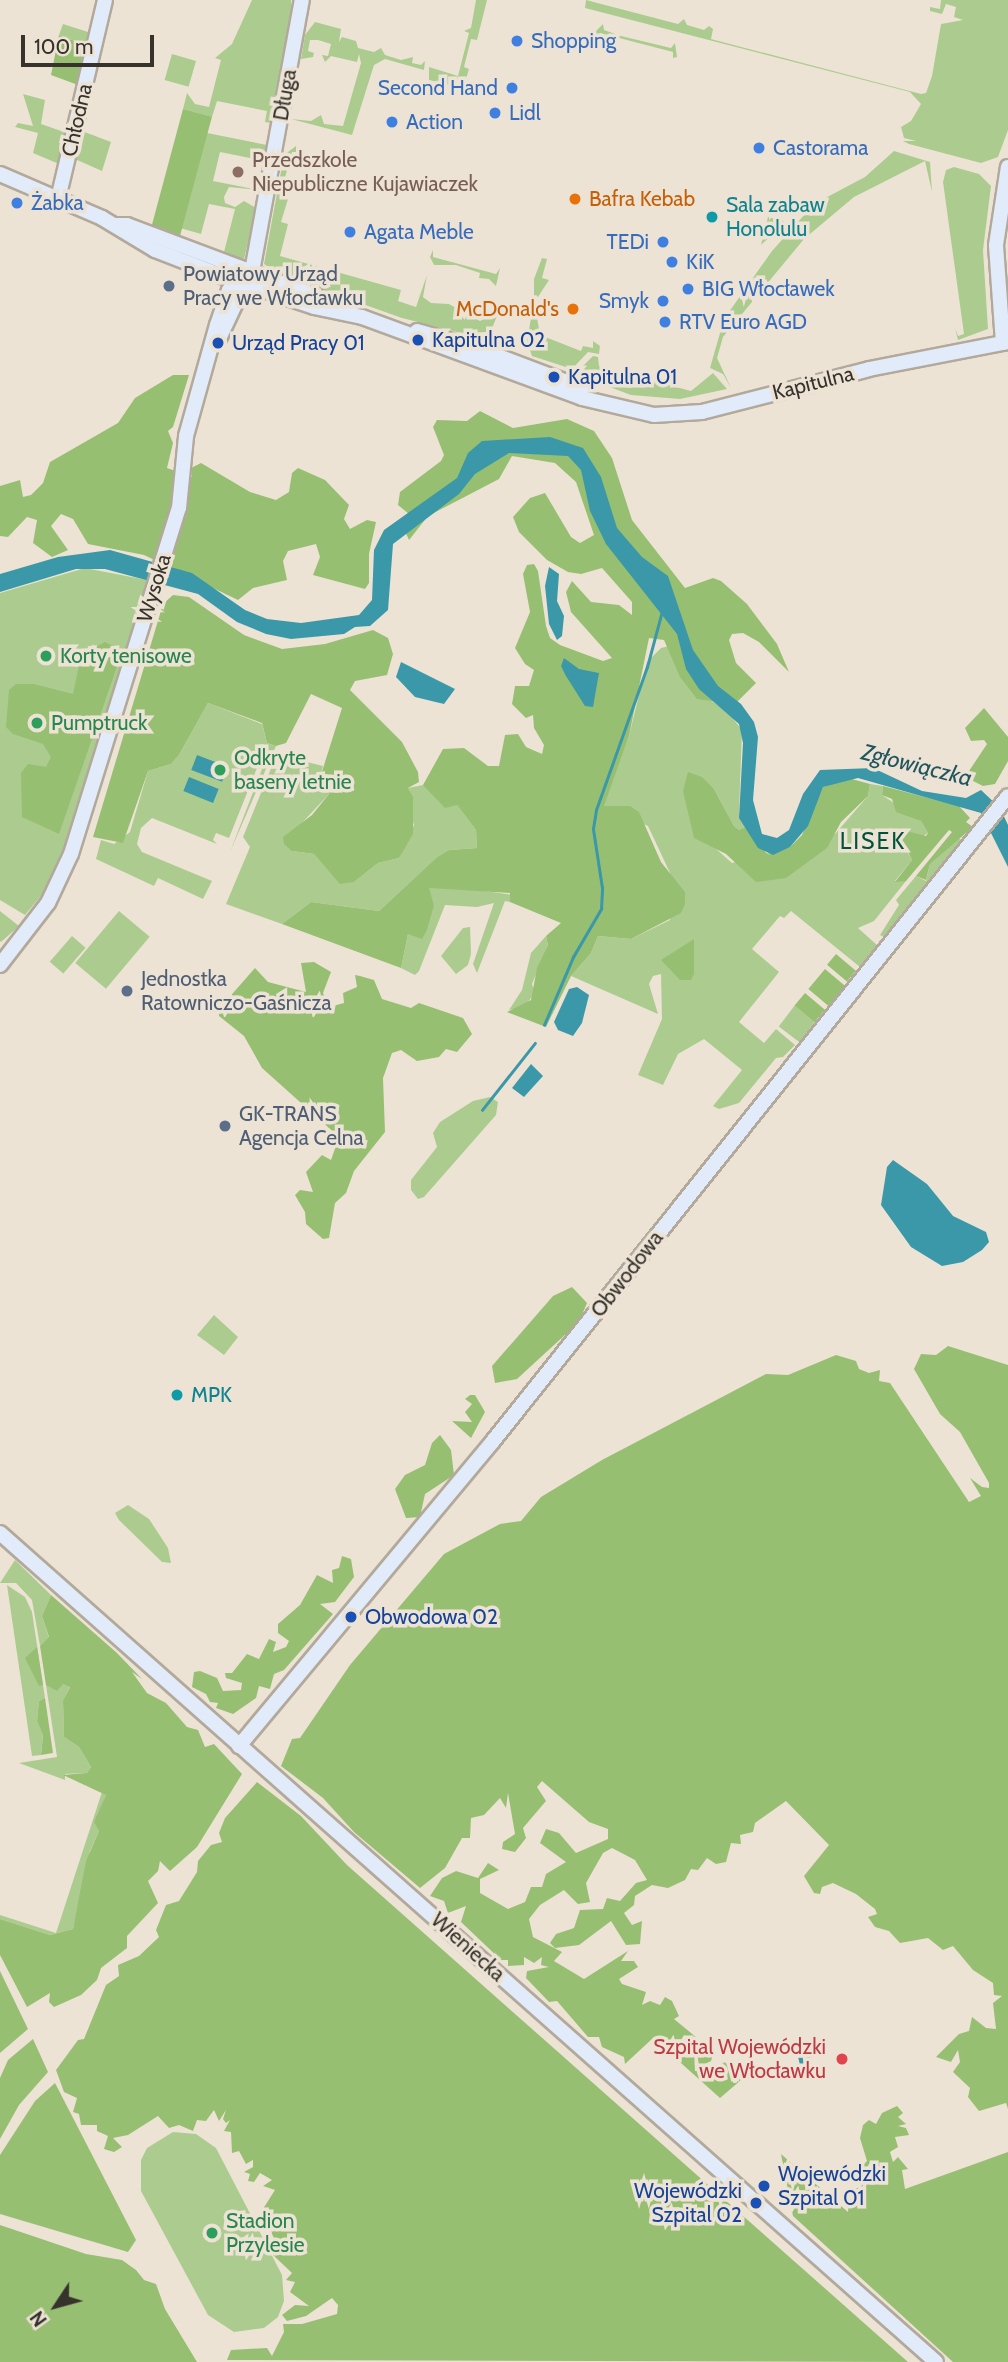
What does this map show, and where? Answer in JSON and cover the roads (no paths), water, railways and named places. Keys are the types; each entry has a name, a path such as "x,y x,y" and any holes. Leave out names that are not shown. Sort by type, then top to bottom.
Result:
{"street":[{"name":"Chłodna","path":"58,199 105,0"},
{"name":"Długa","path":"244,279 277,137 302,0"},
{"path":"1006,343 996,245 1008,167"},
{"name":"Kapitulna","path":"0,174 114,225 140,243 191,264 351,309 362,317 388,327 484,350 587,390 618,407 654,415 685,415 869,369 1006,343"},
{"name":"Kapitulna","path":"114,225 127,225 244,279"},
{"name":"Kapitulna","path":"191,264 217,287 223,307"},
{"name":"Wysoka","path":"0,965 44,909 67,866 182,496 186,436 223,307 244,279"},
{"name":"Wysoka","path":"211,352 244,279"},
{"name":"Obwodowa","path":"239,1746 493,1441 1007,798"},
{"name":"Wieniecka","path":"0,1533 936,2362"}],"water":[{"path":"550,437 583,448 601,477 617,528 642,557 668,576 693,650 718,686 741,704 754,722 758,737 753,800 762,834 777,838 789,830 803,794 820,770 873,768 922,791 966,798 981,790 1000,808 1008,825 1008,867 981,813 858,778 823,787 808,826 790,847 773,855 758,848 739,818 743,743 739,724 699,689 686,669 677,634 606,544 590,511 581,470 568,456 509,453 475,474 459,494 393,544 388,610 370,626 355,627 344,634 291,639 266,634 237,622 198,594 105,569 76,569 0,592 0,574 58,557 110,550 192,573 245,610 267,619 301,623 359,615 372,600 374,550 384,530 457,478 468,453 482,441"},
{"path":"549,567 559,574 557,601 564,616 562,636 557,640 549,624 545,586"},
{"path":"564,658 579,669 599,673 593,707 585,706 566,676 561,666"},
{"path":"401,662 455,689 444,704 415,697 396,677"},
{"path":"197,755 228,767 222,782 191,770"},
{"path":"189,777 219,789 213,803 183,791"},
{"path":"577,987 589,995 582,1023 573,1036 558,1030 554,1022 569,989"},
{"path":"531,1064 543,1076 524,1097 512,1088"},
{"path":"893,1160 927,1184 953,1216 986,1232 989,1242 982,1250 963,1262 942,1266 911,1247 881,1205 887,1167"},
{"path":"803,2041 812,2056 804,2082 796,2048"}],"waterway":[{"path":"544,1025 573,957 601,909 602,888 593,829 596,810 647,667 662,611"},
{"path":"482,1110 535,1043"}],"place":[{"name":"Shopping","path":"517,41"},
{"name":"Second Hand","path":"512,88"},
{"name":"Lidl","path":"495,113"},
{"name":"Action","path":"392,122"},
{"name":"Castorama","path":"759,148"},
{"name":"Przedszkole Niepubliczne Kujawiaczek","path":"238,172"},
{"name":"Bafra Kebab","path":"575,199"},
{"name":"Żabka","path":"17,203"},
{"name":"Sala zabaw Honolulu","path":"712,217"},
{"name":"Agata Meble","path":"350,232"},
{"name":"TEDi","path":"663,242"},
{"name":"KiK","path":"672,262"},
{"name":"Powiatowy Urząd Pracy we Włocławku","path":"169,286"},
{"name":"BIG Włocławek","path":"688,289"},
{"name":"Smyk","path":"663,301"},
{"name":"McDonald's","path":"573,309"},
{"name":"RTV Euro AGD","path":"665,322"},
{"name":"Kapitulna 02","path":"418,340"},
{"name":"Urząd Pracy 01","path":"218,343"},
{"name":"Kapitulna 01","path":"554,377"},
{"name":"Korty tenisowe","path":"46,656"},
{"name":"Pumptruck","path":"37,723"},
{"name":"Odkryte baseny letnie","path":"220,770"},
{"name":"Jednostka Ratowniczo-Gaśnicza","path":"127,991"},
{"name":"GK-TRANS Agencja Celna","path":"225,1126"},
{"name":"MPK","path":"177,1395"},
{"name":"Obwodowa 02","path":"351,1617"},
{"name":"Szpital Wojewódzki we Włocławku","path":"842,2059"},
{"name":"Wojewódzki Szpital 01","path":"764,2186"},
{"name":"Wojewódzki Szpital 02","path":"756,2203"},
{"name":"Stadion Przylesie","path":"212,2233"}],"district":[{"name":"LISEK","path":"873,841"}],"water label":[{"name":"Zgłowiączka","path":"917,765"}]}
